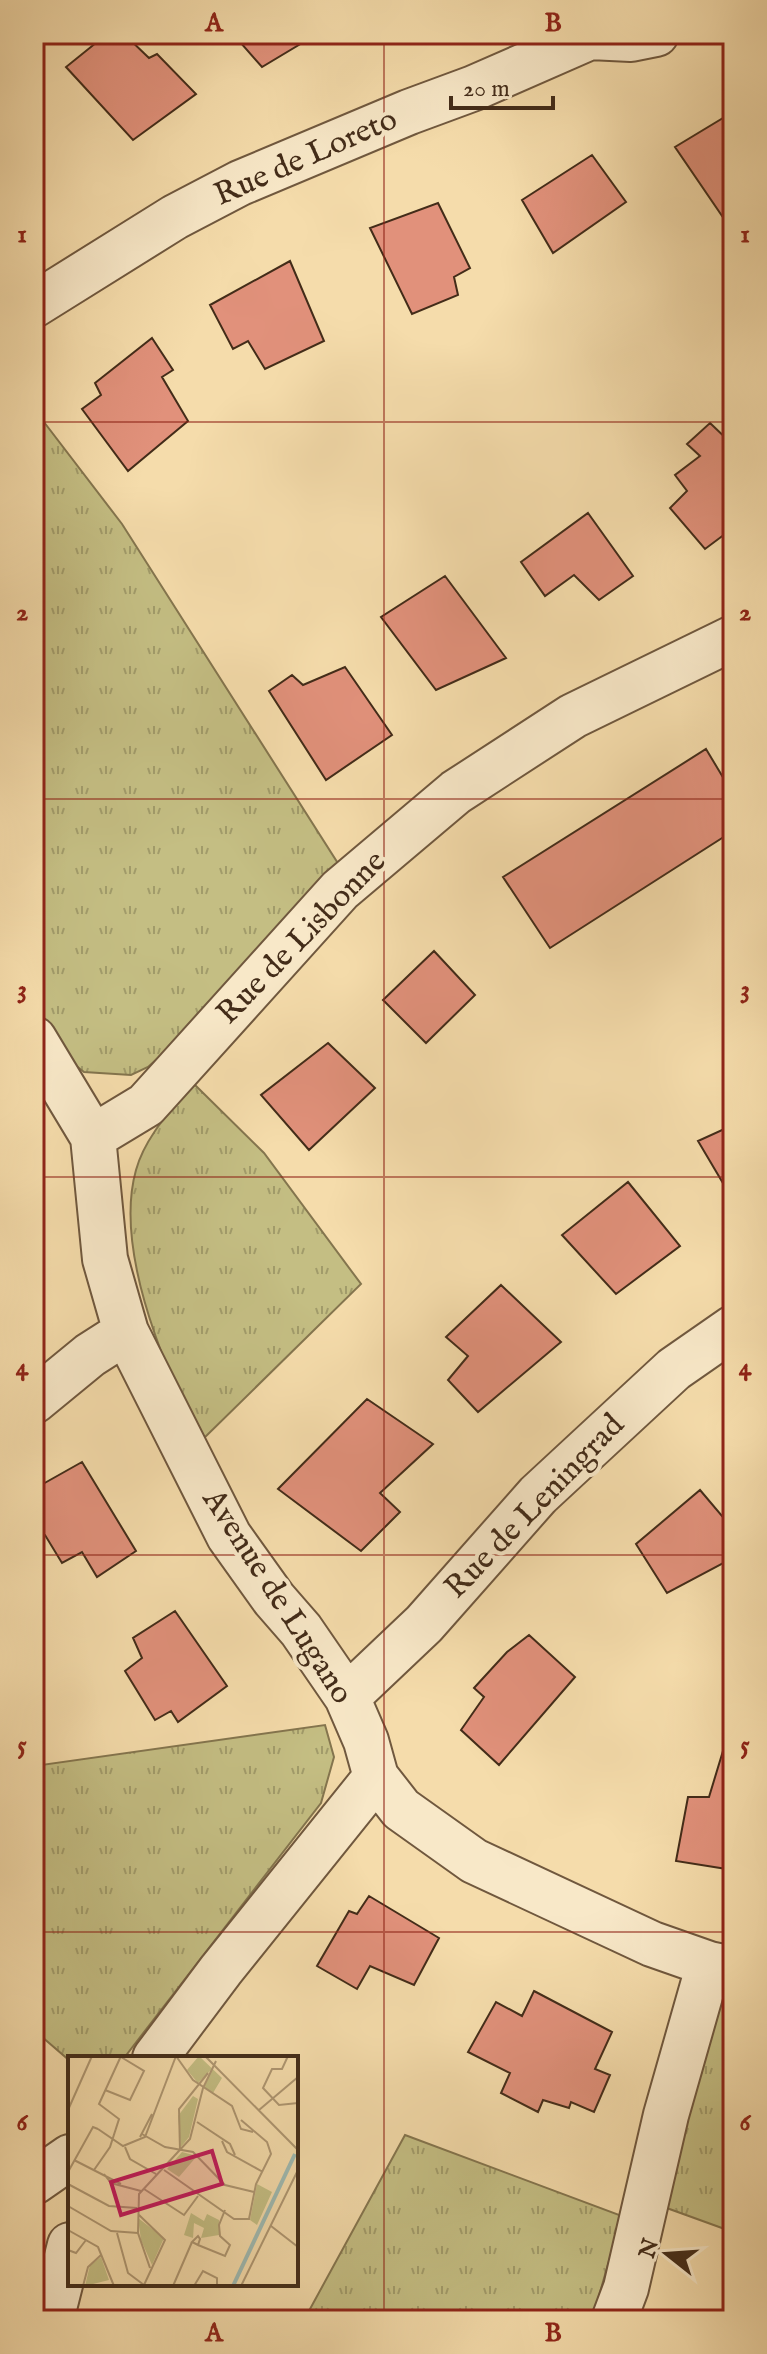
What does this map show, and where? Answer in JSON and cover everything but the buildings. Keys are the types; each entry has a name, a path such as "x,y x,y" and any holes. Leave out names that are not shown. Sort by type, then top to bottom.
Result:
{"street":[{"name":"Rue de Loreto","path":"34,305 175,217 240,183 503,76 591,35 631,39 656,34"},
{"name":"Rue de Lisbonne","path":"93,1137 146,1105 340,890 456,792 573,716 733,638"},
{"name":"Avenue de Lugano","path":"34,1039 93,1137 105,1259 126,1332 229,1536 274,1599 301,1630 347,1697 366,1741 376,1777 401,1809 474,1861 652,1944 721,1966"},
{"name":"Rue de Leningrad","path":"347,1697 424,1624 534,1499 674,1369 733,1328"},
{"path":"34,1401 90,1355 126,1332"},
{"path":"156,2056 221,1970 376,1777"},
{"path":"614,2320 626,2288 666,2115 721,1966"},
{"path":"34,2182 68,2158"},
{"path":"51,2320 68,2253"}],"green space":[{"path":"34,409 122,524 339,865 166,1051 148,1067 131,1075 84,1072 65,1057 34,1009"},
{"path":"193,1083 264,1153 361,1284 199,1443 172,1381 147,1310 137,1273 131,1202 136,1170 146,1146"},
{"path":"325,1725 334,1757 321,1803 126,2056 68,2056 68,2059 34,2030 34,1766"},
{"path":"724,2002 733,2002 733,2232 664,2207 708,2025"},
{"path":"405,2135 622,2216 592,2320 304,2320"}]}
